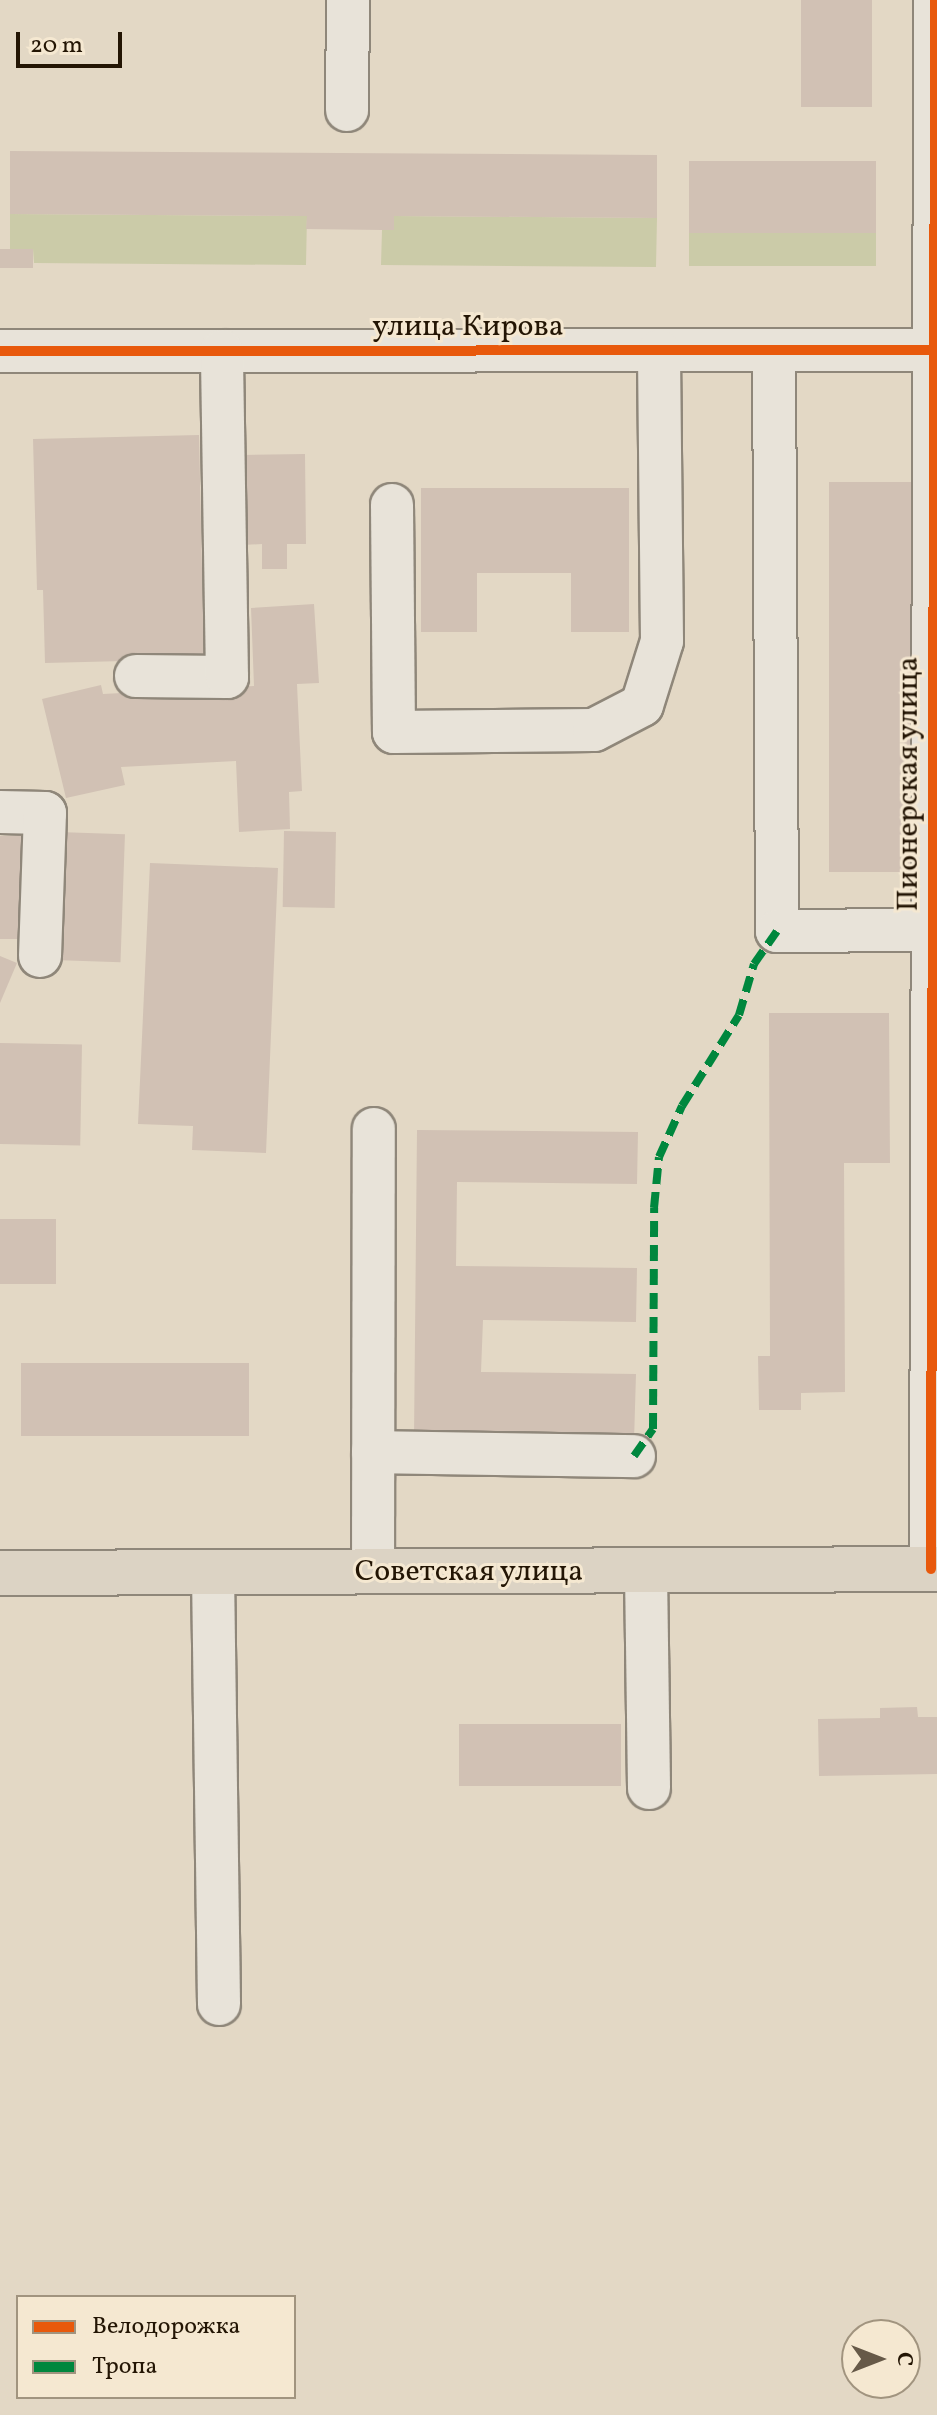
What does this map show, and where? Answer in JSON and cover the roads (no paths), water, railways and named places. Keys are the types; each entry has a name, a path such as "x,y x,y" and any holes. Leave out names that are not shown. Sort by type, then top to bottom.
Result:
{"main road":[{"name":"Советская улица","path":"0,1573 934,1569"}],"street":[{"path":"347,110 348,0"},
{"name":"Пионерская улица","path":"934,1569 932,930 935,0"},
{"path":"774,350 777,931 932,930"},
{"name":"улица Кирова","path":"0,351 935,350"},
{"path":"136,676 227,677 222,351"},
{"path":"392,505 394,732 594,730 642,705 662,641 659,351"},
{"path":"0,812 45,813 40,956"},
{"path":"373,1571 374,1129"},
{"path":"373,1452 634,1456"},
{"path":"646,1572 649,1788"},
{"path":"213,1573 219,2004"}]}
